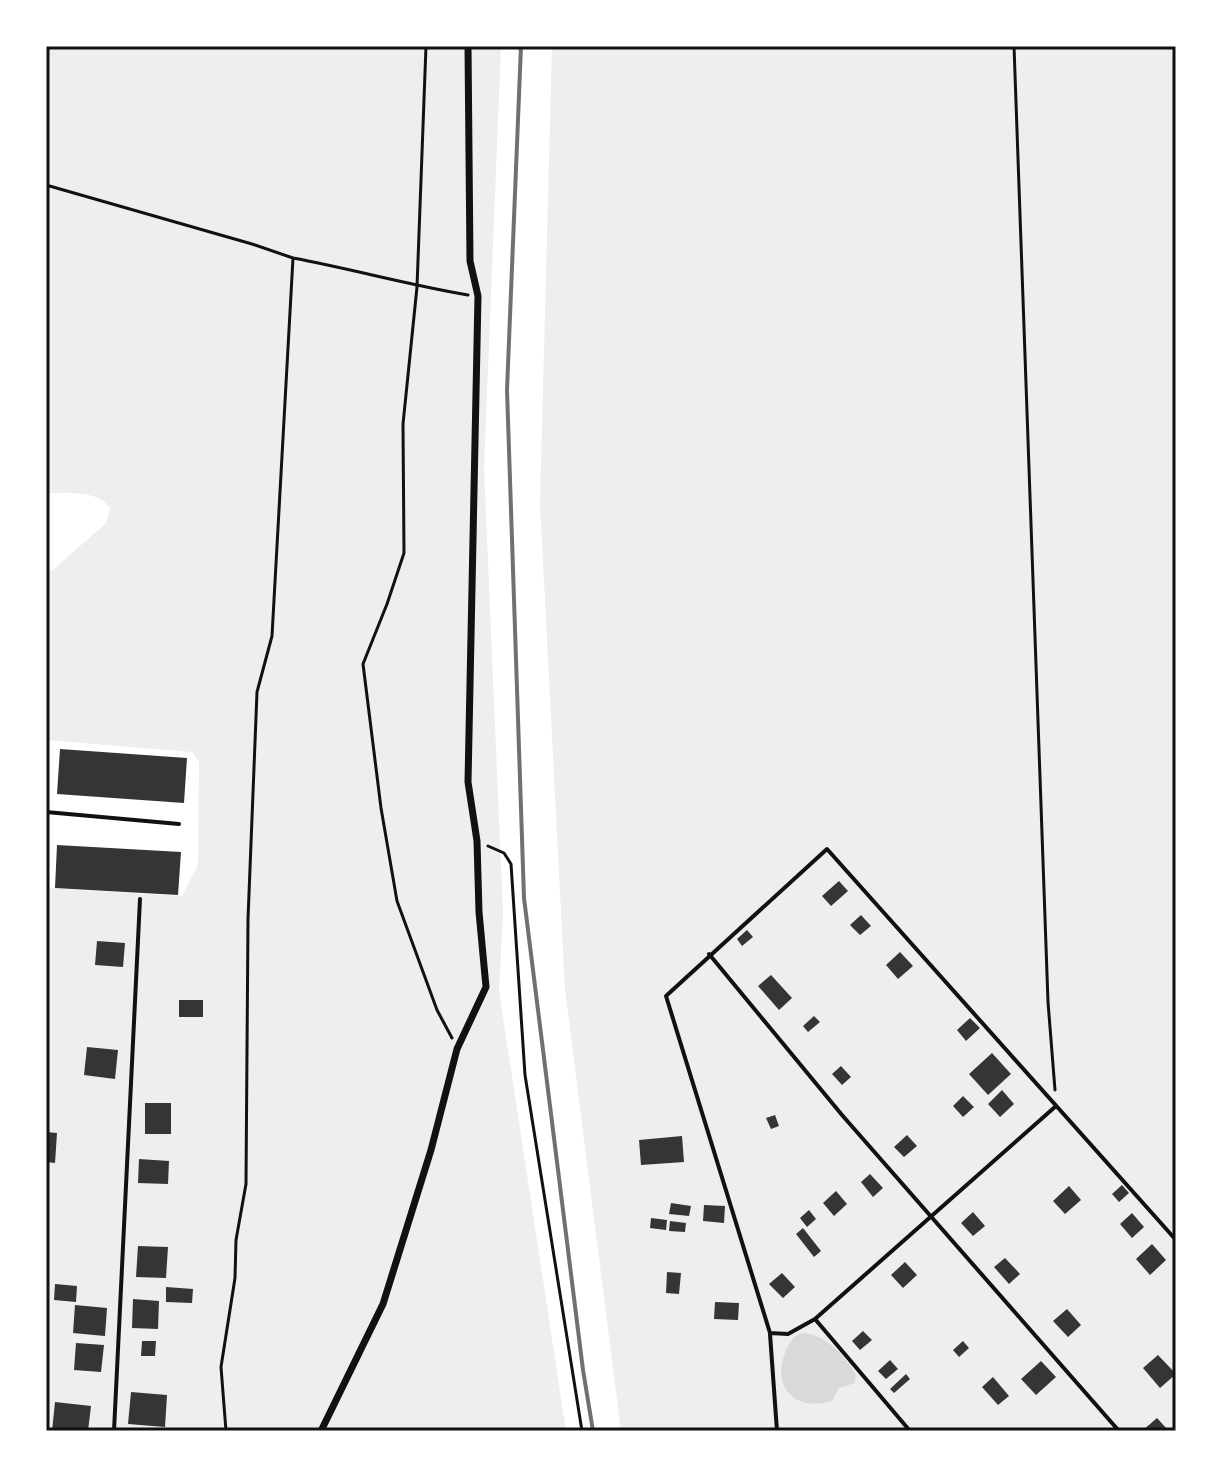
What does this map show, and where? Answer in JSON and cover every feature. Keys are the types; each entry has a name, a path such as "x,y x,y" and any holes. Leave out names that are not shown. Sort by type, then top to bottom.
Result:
{"street":[{"path":"321,1431 383,1304 431,1150 457,1049 486,987 477,841 468,782 478,296 470,261 468,46"}],"lane":[{"path":"46,812 179,824"},
{"path":"777,1431 770,1333 666,996 827,849 1176,1240"},
{"path":"114,1431 140,899"},
{"path":"709,954 842,1115 1119,1431"},
{"path":"770,1333 788,1334 815,1319 1056,1106"},
{"path":"815,1319 910,1431"}],"path":[{"path":"426,46 417,287 403,424 404,553 363,664 381,808 397,901 437,1010 457,1049"},
{"path":"1014,46 1048,1002 1056,1106"},
{"path":"46,185 293,258 417,287 478,296"},
{"path":"226,1431 221,1367 246,1184 248,919 257,692 272,636 293,258"},
{"path":"477,841 504,853 511,864 525,1075 582,1431"}],"shaded area":[{"path":"46,46 501,46 484,468 503,913 499,991 566,1431 46,1431 46,886 182,896 198,865 199,762 192,752 46,740 46,576 106,523 110,509 90,495 46,493"},
{"path":"552,46 1176,46 1176,1431 621,1431 565,990 540,503"},
{"path":"803,1333 820,1338 834,1347 856,1375 855,1383 839,1388 832,1401 815,1404 802,1402 791,1396 785,1387 781,1376 782,1363 795,1336"}],"building":[{"path":"60,749 187,758 184,803 57,794"},
{"path":"57,845 181,852 178,895 55,888"},
{"path":"839,881 848,891 831,906 822,896"},
{"path":"861,915 871,926 860,935 850,925"},
{"path":"747,930 753,937 742,946 737,939"},
{"path":"97,941 125,943 123,967 95,965"},
{"path":"900,952 913,966 898,979 886,965"},
{"path":"771,975 792,998 779,1010 758,986"},
{"path":"179,1000 203,1000 203,1017 179,1017"},
{"path":"814,1016 820,1022 808,1032 803,1026"},
{"path":"970,1018 980,1028 966,1041 957,1030"},
{"path":"87,1047 118,1050 115,1079 84,1075"},
{"path":"992,1053 1011,1074 988,1095 969,1074"},
{"path":"841,1066 851,1077 842,1085 832,1074"},
{"path":"1002,1090 1014,1104 1000,1117 988,1104"},
{"path":"963,1096 974,1107 963,1117 953,1106"},
{"path":"145,1103 171,1103 171,1134 145,1134"},
{"path":"775,1115 779,1126 771,1129 766,1118"},
{"path":"46,1132 57,1133 55,1163 46,1162"},
{"path":"907,1135 917,1146 904,1157 894,1147"},
{"path":"682,1136 684,1162 641,1165 639,1140"},
{"path":"139,1159 169,1161 168,1184 138,1183"},
{"path":"870,1174 883,1188 873,1197 861,1182"},
{"path":"1122,1185 1129,1193 1119,1202 1112,1194"},
{"path":"1069,1186 1081,1200 1065,1214 1053,1201"},
{"path":"836,1191 847,1204 834,1216 823,1203"},
{"path":"671,1203 691,1206 689,1216 669,1214"},
{"path":"704,1205 725,1206 724,1223 703,1221"},
{"path":"809,1210 816,1219 807,1227 800,1218"},
{"path":"973,1212 985,1226 973,1236 961,1223"},
{"path":"1132,1213 1144,1227 1132,1238 1120,1224"},
{"path":"651,1218 667,1220 666,1230 650,1228"},
{"path":"670,1221 686,1223 685,1232 669,1231"},
{"path":"803,1228 821,1251 814,1257 796,1234"},
{"path":"1152,1244 1166,1260 1150,1275 1136,1259"},
{"path":"138,1246 168,1247 166,1278 136,1277"},
{"path":"1005,1258 1020,1274 1009,1284 994,1267"},
{"path":"905,1262 917,1275 903,1288 891,1275"},
{"path":"667,1272 681,1273 679,1294 666,1293"},
{"path":"782,1273 795,1287 783,1298 769,1284"},
{"path":"55,1284 77,1286 76,1302 54,1300"},
{"path":"166,1287 193,1289 192,1303 166,1302"},
{"path":"133,1299 159,1301 158,1329 132,1328"},
{"path":"715,1302 739,1303 738,1320 714,1319"},
{"path":"75,1305 107,1308 105,1336 73,1333"},
{"path":"1067,1309 1081,1325 1068,1337 1053,1321"},
{"path":"863,1331 872,1340 860,1350 852,1341"},
{"path":"142,1341 156,1341 155,1356 141,1356"},
{"path":"963,1341 969,1348 959,1357 953,1350"},
{"path":"76,1343 104,1345 101,1372 74,1370"},
{"path":"1158,1355 1176,1374 1160,1388 1143,1368"},
{"path":"890,1360 898,1369 886,1379 878,1371"},
{"path":"1041,1361 1056,1377 1036,1395 1021,1379"},
{"path":"906,1374 910,1379 894,1393 890,1389"},
{"path":"993,1377 1009,1396 998,1405 982,1387"},
{"path":"131,1392 167,1395 165,1427 128,1424"},
{"path":"55,1402 91,1406 88,1431 52,1431"},
{"path":"1157,1418 1167,1429 1142,1431"}],"railway":[{"path":"521,46 507,390 524,898 593,1431"}]}
